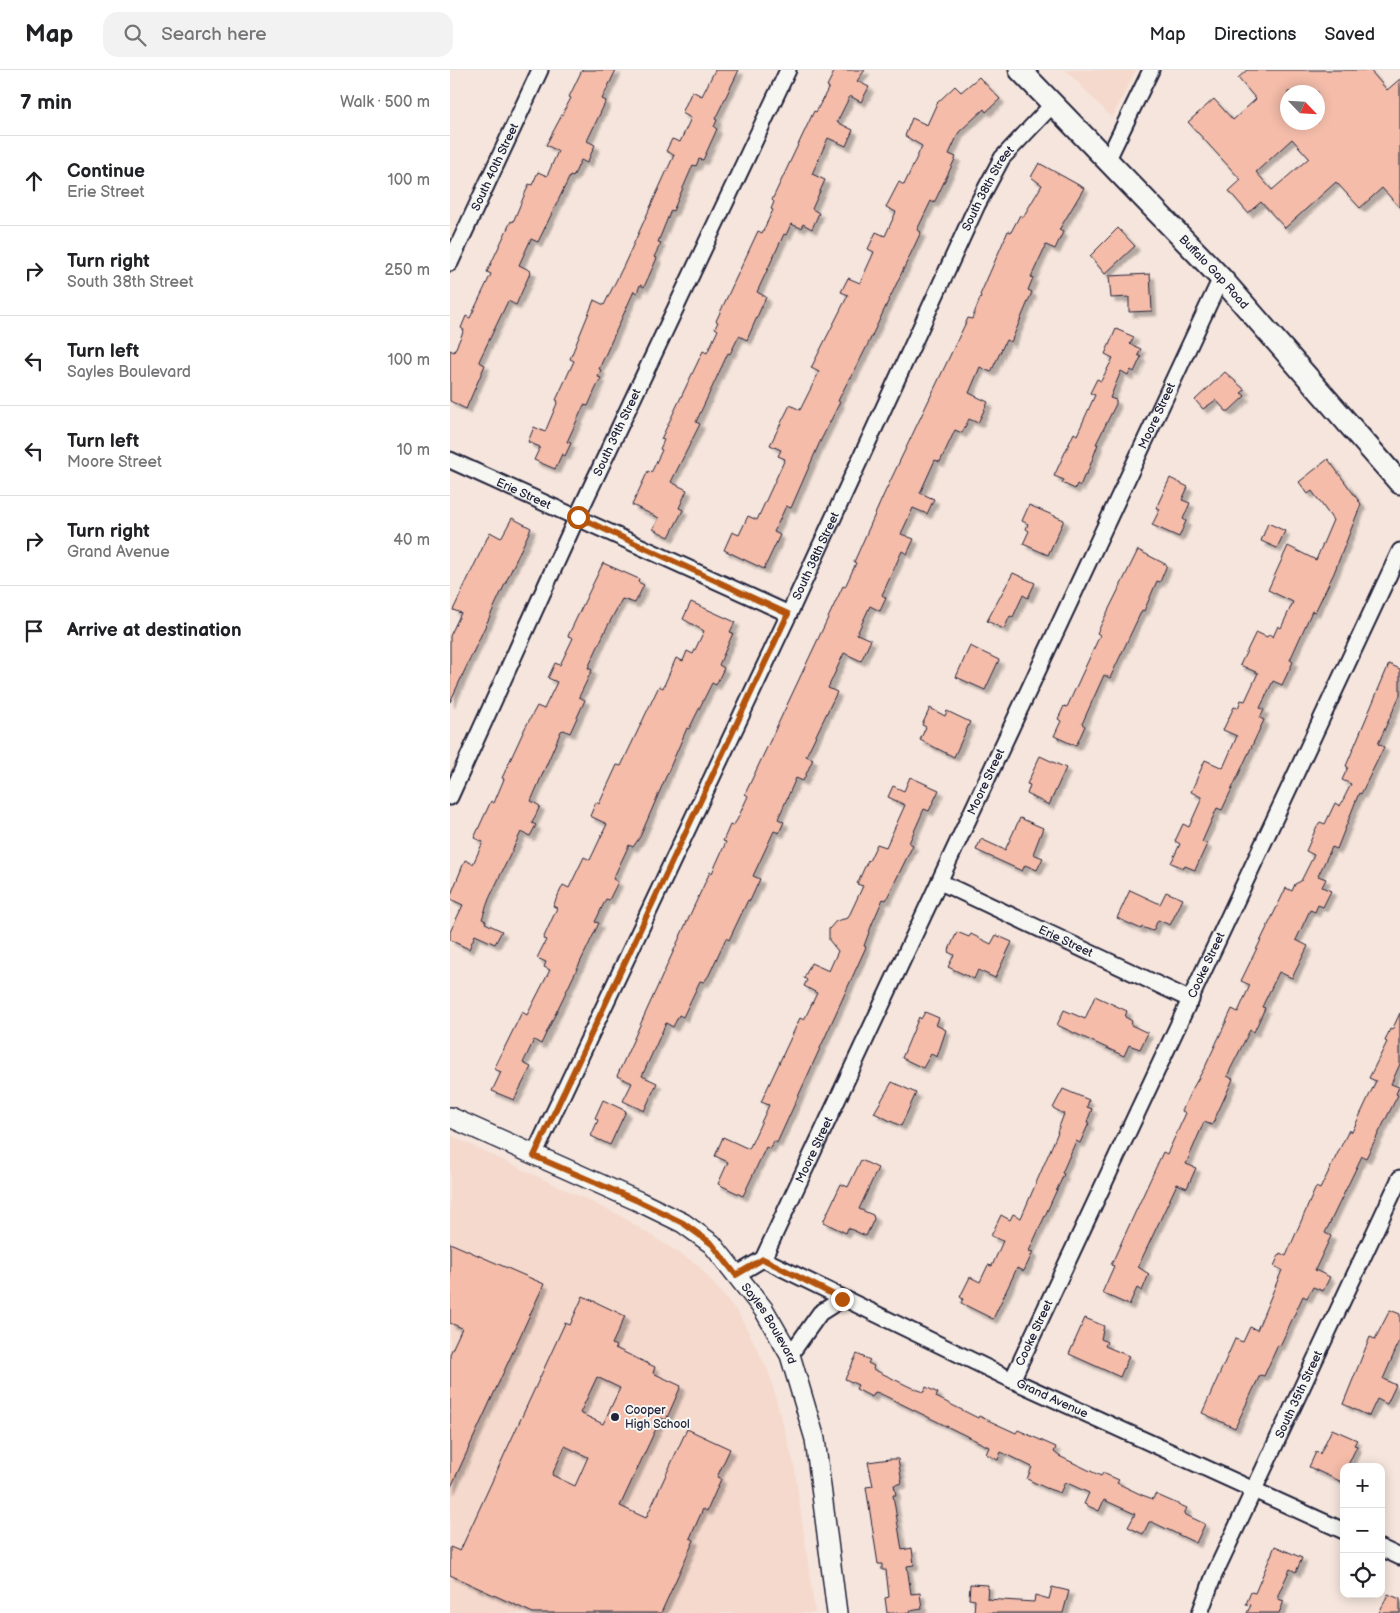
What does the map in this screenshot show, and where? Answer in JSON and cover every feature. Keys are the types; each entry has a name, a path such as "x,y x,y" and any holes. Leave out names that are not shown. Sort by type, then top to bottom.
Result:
{"main road":[{"name":"Buffalo Gap Road","path":"1020,70 1221,278 1400,483"}],"street":[{"name":"South 40th Street","path":"450,263 540,70"},
{"name":"South 39th Street","path":"450,797 578,517 788,70"},
{"path":"1108,161 1151,70"},
{"name":"South 38th Street","path":"534,1156 978,205 1002,158 1053,104"},
{"name":"Moore Street","path":"763,1259 1221,278"},
{"name":"Erie Street","path":"450,460 788,614"},
{"name":"Cooke Street","path":"1012,1380 1400,551"},
{"name":"Erie Street","path":"940,882 1191,1000"},
{"name":"Sayles Boulevard","path":"450,1117 683,1223 712,1244 764,1310 790,1355 815,1439 838,1613"},
{"name":"South 35th Street","path":"1200,1613 1214,1575 1400,1178"},
{"path":"736,1275 763,1259"},
{"name":"Grand Avenue","path":"763,1259 1012,1380 1254,1492 1340,1529"},
{"path":"790,1355 820,1313 842,1299"},
{"path":"1385,1550 1400,1557"}],"shaded area":[{"path":"1066,70 1136,70 1112,118"},
{"name":"Cooper High School","path":"450,1135 619,1215 698,1265 739,1314 768,1370 794,1464 815,1613 450,1613"}],"building":[{"path":"582,70 616,70 602,99 606,101 587,141 595,145 587,163 581,160 573,177 570,176 538,242 531,239 519,265 531,271 516,305 508,301 480,359 479,362 485,365 466,409 450,401 450,350 454,352 464,330 461,328 466,316 470,318 491,274 487,272 511,221 513,222 529,184 532,185 538,172 547,176 558,151 546,145 571,98 569,97"},
{"path":"715,70 739,70 715,119 717,120 714,127 717,129 703,160 699,159 696,166 693,165 673,211 671,210 658,242 661,243 654,257 657,258 644,287 640,285 637,293 634,291 599,369 601,370 598,377 601,378 588,406 584,405 567,442 571,443 565,456 562,454 555,469 534,460 540,447 528,442 534,427 545,432 558,401 556,400 574,361 570,359 594,300 604,305 674,155 666,151 672,139 680,142 691,118 682,113 692,91 702,96"},
{"path":"835,70 865,70 857,81 869,87 861,102 850,96 837,122 853,130 846,146 828,138 812,174 825,180 812,209 819,213 812,229 803,224 801,228 791,224 786,235 784,234 757,292 766,297 747,340 739,336 730,354 728,353 696,422 700,424 671,482 687,490 679,508 683,510 669,537 653,529 659,518 632,505 648,471 651,473 662,450 660,449 664,440 661,439 703,351 707,353 718,330 715,328 718,322 716,321 758,231 762,233 773,210 771,209 774,202 772,200 814,111 816,112 829,87 827,86"},
{"path":"1247,70 1370,70 1387,90 1400,79 1400,208 1382,188 1360,208 1336,182 1285,228 1261,202 1248,213 1229,191 1241,180 1188,122 1214,99 1233,120 1256,99 1238,78","holes":["1292,139 1309,158 1272,190 1256,172"]},
{"path":"979,77 1000,99 986,112 984,109 959,132 949,154 956,157 934,203 931,201 917,230 921,232 868,344 838,401 840,402 791,508 786,506 774,532 780,535 764,569 724,550 732,532 739,535 748,516 757,520 785,459 778,456 781,450 770,445 790,405 800,410 819,372 811,368 848,295 841,292 848,278 860,283 874,252 868,249 876,232 885,236 896,212 886,207 899,182 904,185 922,146 905,136 912,118 927,125 937,103 955,86 961,92"},
{"path":"1039,163 1084,188 1059,230 1063,232 1055,249 1046,245 1031,277 1033,278 1028,290 1032,292 1011,342 1006,340 991,372 980,367 969,393 988,402 978,423 969,419 962,433 955,430 940,462 935,460 920,493 934,499 927,514 913,508 901,534 914,539 907,554 902,551 882,595 886,598 880,611 870,606 857,634 871,640 861,661 844,653 828,688 837,692 806,756 813,759 803,781 796,778 778,819 784,822 779,833 774,831 753,876 760,879 750,901 748,900 729,940 726,938 709,975 704,982 700,981 683,1017 679,1015 673,1027 666,1023 642,1076 657,1083 644,1111 623,1101 632,1083 617,1076 688,919 726,842 723,841 730,825 733,826 737,820 748,796 745,794 843,586 845,587 884,494 968,318 972,319 980,295 1008,231 1011,232 1020,215 1023,217 1042,185 1031,177"},
{"path":"1118,228 1135,246 1105,274 1090,256"},
{"path":"1150,274 1152,311 1129,312 1129,297 1111,298 1109,276"},
{"path":"1116,329 1134,337 1130,344 1141,349 1138,355 1141,357 1134,372 1131,370 1128,375 1121,371 1110,398 1116,400 1116,404 1096,444 1098,444 1087,474 1085,474 1080,486 1077,484 1075,489 1062,483 1064,480 1054,476 1074,433 1077,435 1095,395 1090,393 1097,379 1101,381 1113,358 1105,354"},
{"path":"1225,372 1245,390 1241,393 1245,396 1229,411 1226,411 1216,400 1203,409 1195,400"},
{"path":"1328,459 1361,504 1334,573 1315,612 1312,611 1290,660 1293,662 1282,685 1273,681 1260,708 1264,710 1260,718 1264,720 1222,810 1217,808 1202,842 1207,844 1195,870 1185,866 1184,868 1171,863 1180,844 1175,841 1183,824 1189,827 1201,800 1201,797 1191,792 1205,760 1223,768 1237,736 1223,730 1234,707 1238,708 1241,700 1245,701 1258,673 1240,665 1256,632 1267,637 1269,634 1273,637 1278,626 1281,628 1293,602 1268,590 1288,546 1316,560 1333,520 1312,491 1308,494 1299,482"},
{"path":"1170,478 1188,487 1182,500 1190,503 1183,519 1186,521 1179,537 1152,525 1160,509 1156,508"},
{"path":"1029,505 1064,520 1048,555 1023,544 1029,531 1026,529 1028,524 1022,521"},
{"path":"512,518 531,528 450,702 450,636 461,613 453,610 490,532 501,538"},
{"path":"1268,523 1285,531 1277,548 1261,541"},
{"path":"1138,550 1167,565 1160,582 1157,581 1144,611 1142,610 1110,678 1104,675 1082,724 1085,726 1076,746 1054,736 1061,721 1058,719 1064,706 1067,707 1100,635 1097,633"},
{"path":"603,563 639,579 638,582 644,585 635,603 622,599 606,629 588,668 592,670 579,697 585,700 570,733 564,730 561,731 531,801 540,806 532,823 536,825 530,836 521,832 489,899 482,919 486,921 485,923 502,931 495,944 475,935 469,949 450,940 450,932 463,905 450,899 450,897 465,860 473,864 483,842 474,838 491,801 494,803 504,779 502,778 525,728 537,706 544,709 557,682 548,678 555,663 560,665 573,638 568,636"},
{"path":"1013,573 1035,583 1028,598 1023,595 1013,617 1010,616 1004,629 987,621"},
{"path":"691,602 735,622 730,632 733,633 719,665 724,668 716,685 712,683 689,729 687,728 640,837 633,847 629,845 613,879 618,882 609,900 606,899 595,922 599,923 541,1044 534,1040 523,1063 531,1067 514,1100 492,1091 501,1072 494,1069 522,1012 527,1015 550,970 544,967 546,962 537,958 546,940 543,939 557,908 553,906 563,885 569,888 584,857 590,860 607,824 590,816 596,802 599,804 617,765 621,766 659,686 663,688 676,658 683,661 687,651 693,654 704,631 683,619"},
{"path":"970,646 999,660 985,690 956,677"},
{"path":"1389,664 1400,669 1400,695 1378,744 1384,747 1361,794 1359,793 1337,849 1332,847 1318,876 1326,879 1322,887 1331,891 1323,907 1318,905 1315,912 1310,910 1296,940 1308,946 1292,978 1279,972 1262,1007 1265,1008 1254,1032 1250,1030 1227,1076 1233,1079 1212,1125 1204,1122 1186,1164 1196,1168 1187,1188 1177,1184 1138,1267 1149,1274 1142,1291 1137,1288 1129,1305 1102,1293 1114,1266 1111,1265 1163,1152 1167,1154 1186,1113 1182,1111 1190,1093 1206,1065 1232,1009 1238,1012 1250,985 1241,981 1286,888 1292,891 1295,884 1301,881 1314,855 1306,851 1317,826 1320,822 1325,824 1335,803 1340,806 1351,784 1342,780 1348,767 1346,766"},
{"path":"930,708 945,716 947,711 970,722 954,757 920,740 926,727 922,725"},
{"path":"1040,756 1066,768 1049,805 1027,794 1030,785 1027,784"},
{"path":"910,777 939,790 929,811 924,809 909,843 913,845 886,900 883,899 864,946 866,947 777,1143 774,1141 770,1149 766,1147 743,1196 718,1184 728,1162 715,1156 723,1137 749,1149 769,1105 761,1102 800,1018 804,1020 817,993 804,986 807,980 804,978 811,963 829,971 838,951 829,940 829,929 836,921 848,918 863,886 857,884 868,860 877,844 886,847 905,805 888,797 893,786 904,791"},
{"path":"1020,818 1043,828 1033,854 1043,858 1037,870 1025,865 1022,871 976,850 981,839 1005,850"},
{"path":"1130,890 1160,904 1166,892 1183,899 1170,925 1158,920 1153,931 1142,927 1141,929 1117,918"},
{"path":"957,932 969,937 971,934 991,944 996,935 1012,942 995,978 978,970 974,979 948,967 954,955 948,952"},
{"path":"1095,996 1127,1011 1125,1017 1132,1021 1131,1025 1148,1033 1140,1049 1129,1045 1124,1056 1057,1025 1064,1010 1085,1019"},
{"path":"925,1012 939,1018 936,1025 946,1030 937,1057 931,1054 923,1068 902,1058 919,1017 921,1019"},
{"path":"1400,1013 1400,1064 1391,1084 1399,1087 1396,1094 1398,1095 1366,1158 1362,1156 1325,1233 1331,1236 1315,1270 1330,1277 1323,1291 1313,1287 1307,1298 1303,1296 1280,1346 1278,1345 1264,1376 1260,1375 1235,1428 1202,1413 1235,1339 1243,1342 1250,1327 1257,1330 1282,1270 1274,1266 1280,1253 1286,1256 1316,1187 1320,1189 1349,1130 1352,1132 1376,1081 1369,1078 1387,1042 1385,1041 1390,1029 1392,1030"},
{"path":"892,1082 916,1093 901,1126 874,1113"},
{"path":"1063,1089 1089,1100 1087,1107 1092,1109 1087,1122 1089,1123 1080,1143 1076,1141 1062,1173 1064,1174 1029,1251 1033,1252 1024,1271 1017,1268 993,1319 961,1303 963,1299 960,1297 970,1277 980,1282 988,1265 992,1266 1003,1241 991,1236 1001,1215 1010,1220 1013,1214 1021,1218 1064,1114 1053,1108"},
{"path":"603,1100 626,1111 610,1145 591,1136 598,1120 595,1118"},
{"path":"861,1160 878,1168 859,1209 873,1215 874,1219 866,1236 848,1228 846,1233 823,1222 841,1184 848,1187"},
{"path":"450,1243 544,1284 450,1489 450,1354 462,1328 450,1323"},
{"path":"583,1296 625,1316 612,1344 616,1346 615,1348 655,1367 653,1373 681,1386 666,1420 661,1418 620,1506 646,1518 687,1429 730,1449 717,1477 721,1479 707,1511 703,1509 690,1538 694,1540 661,1613 533,1613 450,1575 450,1547 460,1551 565,1323 570,1325","holes":["597,1377 620,1388 603,1424 580,1413","565,1446 588,1457 575,1486 552,1475"]},
{"path":"1390,1310 1400,1314 1400,1340 1383,1379 1396,1385 1387,1404 1377,1399 1369,1416 1343,1404 1370,1337 1375,1339"},
{"path":"1085,1318 1104,1326 1101,1339 1107,1342 1105,1346 1129,1356 1120,1377 1069,1354"},
{"path":"857,1354 870,1360 868,1363 874,1366 873,1369 910,1387 924,1392 926,1387 938,1393 936,1397 978,1418 979,1416 1016,1433 1018,1430 1056,1447 1054,1452 1059,1456 1101,1476 1103,1473 1119,1480 1117,1483 1142,1495 1153,1499 1155,1494 1187,1508 1184,1514 1205,1524 1196,1543 1152,1522 1149,1522 1143,1534 1128,1527 1135,1514 1104,1500 1099,1511 1084,1504 1089,1493 1065,1482 1060,1493 1046,1488 1027,1479 1032,1467 1001,1452 998,1460 986,1454 989,1447 879,1393 875,1392 872,1397 856,1389 858,1385 845,1379"},
{"path":"1332,1429 1357,1440 1354,1445 1357,1446 1349,1463 1340,1463 1340,1481 1309,1467 1316,1452 1320,1454"},
{"path":"898,1459 902,1483 894,1485 896,1495 893,1495 902,1550 912,1548 914,1565 907,1566 911,1594 920,1593 922,1609 910,1611 910,1613 887,1613 885,1598 889,1597 886,1570 882,1570 882,1564 878,1564 866,1487 873,1486 868,1462"},
{"path":"1275,1546 1302,1558 1296,1572 1290,1569 1278,1595 1278,1599 1284,1601 1279,1613 1247,1613 1251,1605 1246,1604 1251,1592 1255,1593"},
{"path":"970,1584 988,1585 987,1599 1034,1602 1035,1595 1049,1599 1052,1587 1069,1591 1063,1613 974,1613 975,1600 969,1599"},
{"path":"1388,1594 1400,1599 1400,1613 1379,1613"}],"place":[{"name":"Cooper High School","path":"615,1417"}],"route":[{"path":"578,517 788,614 534,1156 638,1201 683,1223 712,1244 736,1275 763,1259 842,1299"}]}
